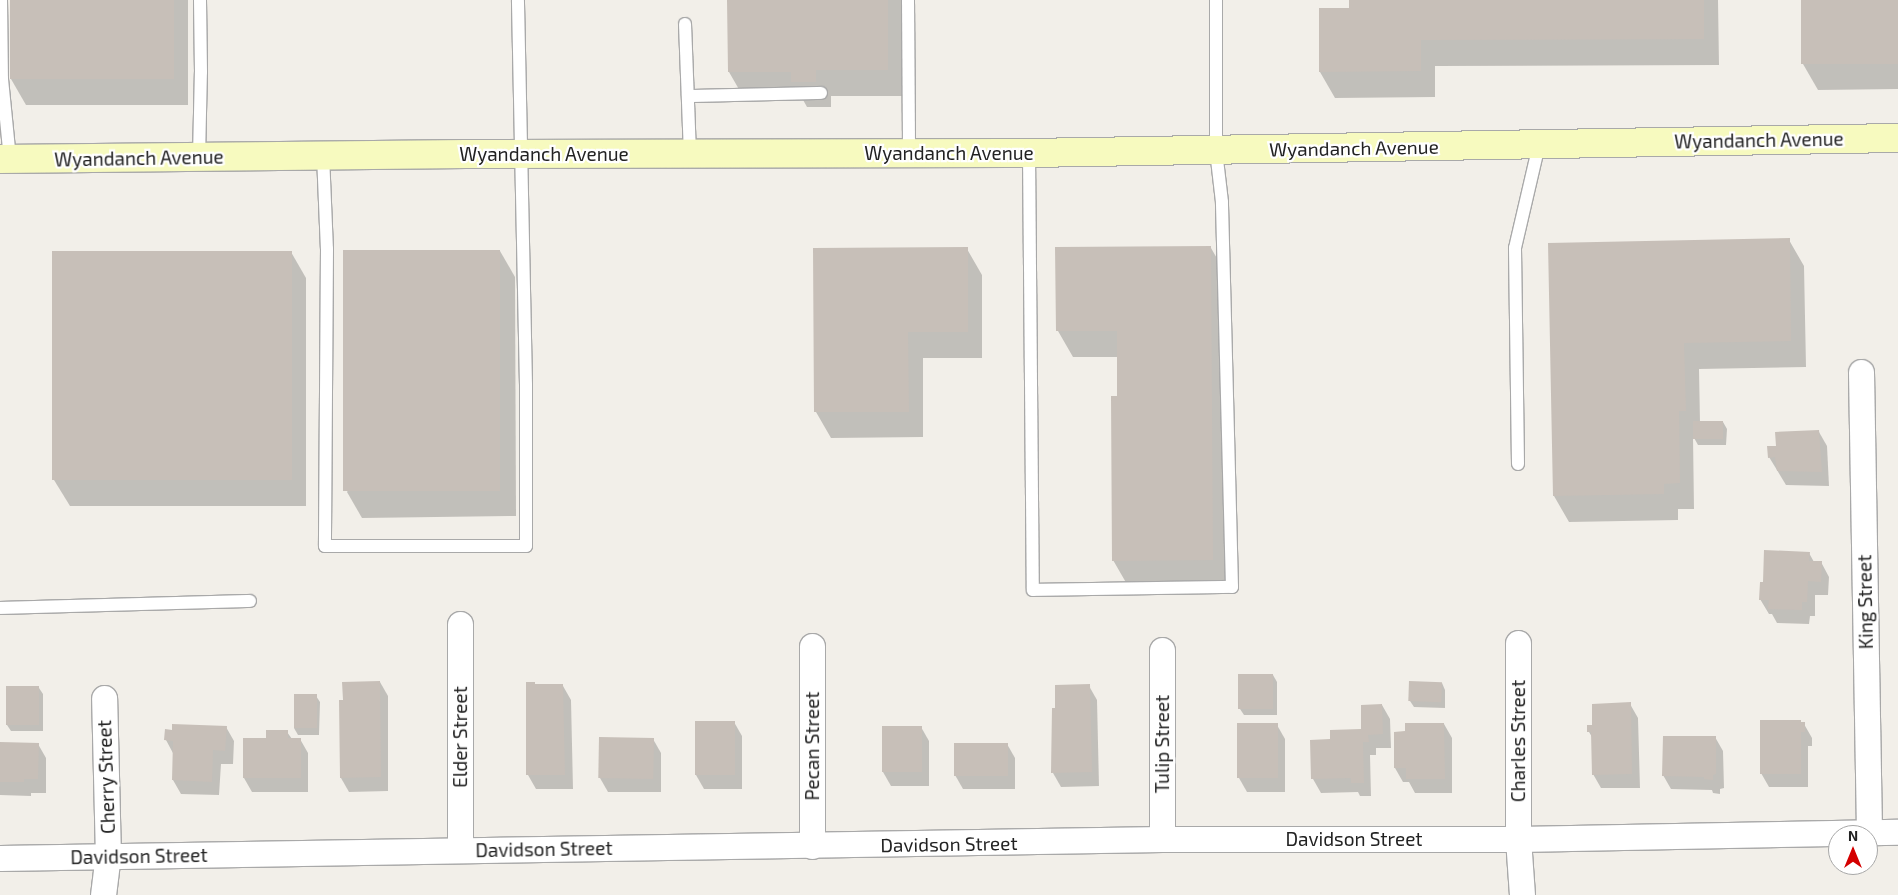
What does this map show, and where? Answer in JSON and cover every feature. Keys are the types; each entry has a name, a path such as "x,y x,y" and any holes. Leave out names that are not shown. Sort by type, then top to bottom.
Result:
{"street":[{"name":"Wyandanch Avenue","path":"5,159 323,155 1216,151 1898,138"},
{"name":"King Street","path":"1861,372 1869,825"},
{"name":"Elder Street","path":"460,624 460,850"},
{"name":"Charles Street","path":"1518,643 1518,839 1522,895"},
{"name":"Pecan Street","path":"812,646 812,846"},
{"name":"Tulip Street","path":"1162,650 1162,839"},
{"name":"Cherry Street","path":"102,895 108,857 104,698"},
{"name":"Davidson Street","path":"1878,832 1898,832"},
{"name":"Davidson Street","path":"0,858 1162,839 1518,839 1828,833"}],"lane":[{"path":"1,0 5,159"},
{"path":"199,157 200,0"},
{"path":"323,155 327,249 325,546 526,546 526,375 518,0"},
{"path":"908,0 909,153"},
{"path":"1029,153 1033,590 1232,587 1222,202 1216,151 1216,0"},
{"path":"685,24 690,153"},
{"path":"688,96 821,93"},
{"path":"1518,464 1515,248 1539,145"},
{"path":"0,608 250,601"}],"building":[{"path":"10,0 174,0 174,79 10,79"},
{"path":"727,0 888,0 888,70 816,70 816,82 791,82 791,72 728,72"},
{"path":"1349,0 1704,0 1704,39 1421,40 1421,71 1319,72 1319,8 1349,8"},
{"path":"1801,0 1898,0 1898,64 1801,64"},
{"path":"1790,238 1791,341 1684,343 1686,411 1679,411 1680,483 1664,484 1664,494 1553,496 1548,243"},
{"path":"1211,246 1213,560 1112,561 1111,396 1117,396 1117,331 1056,331 1055,247"},
{"path":"968,247 968,332 908,332 909,412 814,412 813,248"},
{"path":"343,250 500,250 500,491 343,491"},
{"path":"52,251 292,251 292,480 52,480"},
{"path":"1693,421 1723,421 1723,439 1693,439"},
{"path":"1819,430 1822,472 1777,471 1775,457 1768,458 1767,446 1776,446 1775,432"},
{"path":"1764,550 1810,552 1809,561 1822,561 1821,582 1808,581 1807,602 1802,602 1802,610 1768,609 1769,600 1759,600 1760,582 1763,582"},
{"path":"1238,674 1273,674 1273,709 1238,709"},
{"path":"380,681 381,777 340,778 339,700 343,700 342,682"},
{"path":"1409,681 1442,682 1441,702 1408,701"},
{"path":"526,682 535,682 535,684 563,684 565,775 526,775"},
{"path":"1090,684 1092,772 1051,773 1052,708 1055,708 1055,685"},
{"path":"6,686 39,686 39,725 6,725"},
{"path":"294,694 317,694 317,728 294,728"},
{"path":"1631,702 1632,774 1592,775 1591,732 1587,732 1587,725 1592,725 1592,704"},
{"path":"1382,704 1383,734 1368,735 1369,742 1363,742 1364,783 1351,783 1351,778 1311,779 1310,740 1330,739 1330,730 1361,729 1361,705"},
{"path":"1760,720 1801,720 1801,722 1805,722 1805,732 1801,732 1801,774 1760,774"},
{"path":"695,721 735,721 735,775 695,775"},
{"path":"1237,723 1278,723 1278,778 1237,778"},
{"path":"1405,723 1444,723 1445,779 1406,779 1406,768 1394,768 1394,732 1405,731"},
{"path":"172,724 227,726 225,751 213,750 212,782 172,780 173,741 164,740 165,729 172,730"},
{"path":"882,726 922,726 922,772 882,772"},
{"path":"266,730 288,730 288,738 301,738 301,778 243,778 243,738 266,738"},
{"path":"1663,736 1716,736 1716,774 1713,775 1713,780 1704,779 1704,777 1662,776"},
{"path":"599,737 654,738 653,779 598,778"},
{"path":"0,742 39,743 38,779 24,779 24,782 0,782"},
{"path":"954,743 1008,743 1008,776 954,776"}]}
